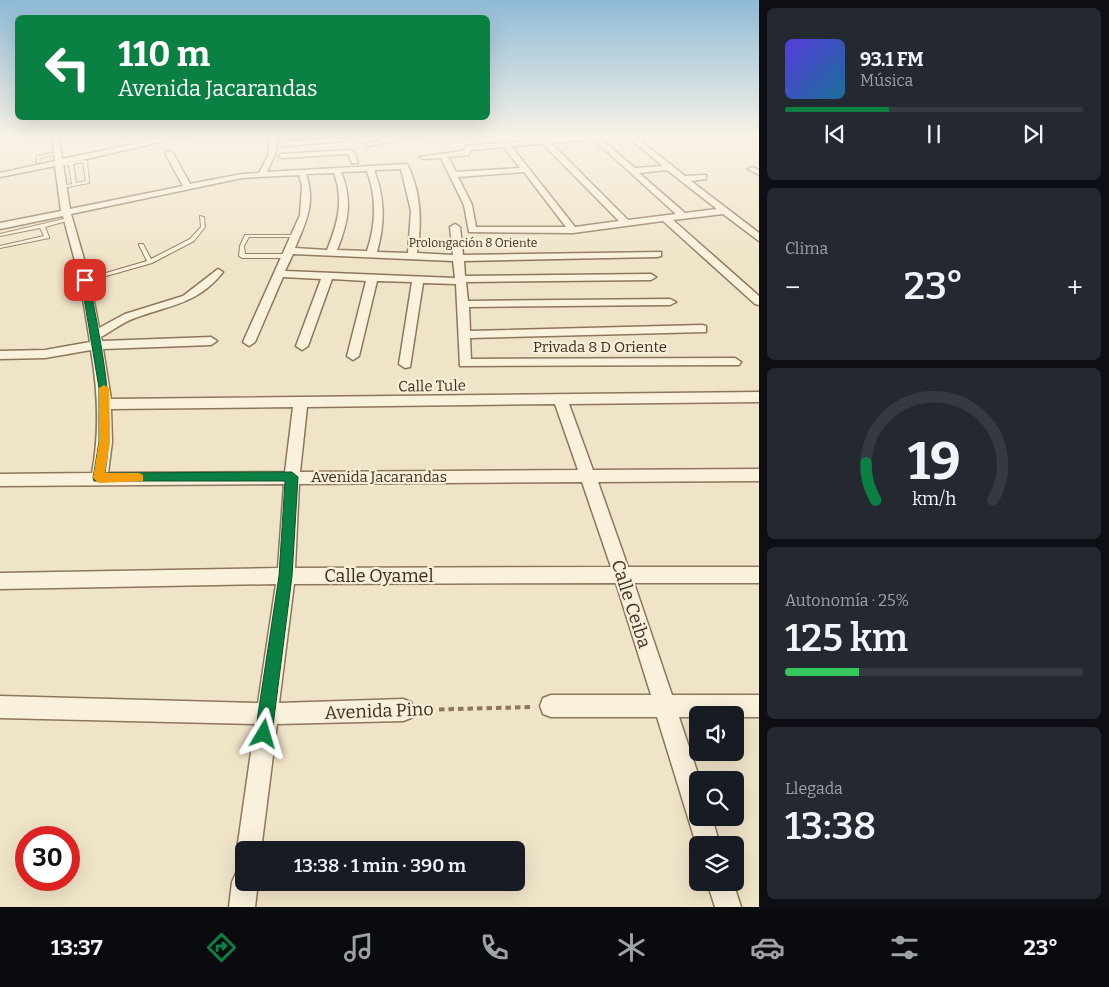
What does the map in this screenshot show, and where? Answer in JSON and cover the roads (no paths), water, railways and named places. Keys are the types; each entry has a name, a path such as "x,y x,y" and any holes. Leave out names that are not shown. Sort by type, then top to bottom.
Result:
{"street":[{"path":"62,177 67,215 85,280 105,404 105,442 99,478"},
{"path":"182,177 187,186"},
{"path":"0,226 67,215 187,186 235,177"},
{"path":"249,342 305,215 306,186 303,177"},
{"path":"331,252 344,223 345,206 340,177"},
{"path":"371,254 380,214 377,186 373,177"},
{"path":"407,177 416,208 416,229 412,256"},
{"path":"453,177 468,205 472,230 573,230 667,220 723,211"},
{"path":"531,177 573,230"},
{"path":"581,177 627,224"},
{"path":"639,177 684,217"},
{"path":"681,179 699,177"},
{"path":"681,179 759,238"},
{"path":"667,220 759,302"},
{"path":"456,227 464,335 702,329"},
{"name":"Prolongación 8 Oriente","path":"288,254 331,252 457,258 657,254"},
{"path":"95,341 127,317 190,298 206,286 218,272"},
{"path":"279,274 418,280 651,277"},
{"path":"302,346 327,277"},
{"path":"353,356 372,279"},
{"path":"405,364 418,280"},
{"path":"463,304 670,302"},
{"name":"Privada 8 D Oriente","path":"464,335 465,363 735,362"},
{"path":"0,355 45,354 95,341 211,341"},
{"name":"Calle Tule","path":"105,404 759,397"},
{"name":"Calle Ceiba","path":"561,400 623,577 689,782"},
{"path":"250,841 286,576 292,477 300,403"},
{"name":"Avenida Jacarandas","path":"0,480 759,475"},
{"name":"Calle Oyamel","path":"0,581 286,576 623,577 759,575"},
{"path":"551,706 759,706"},
{"name":"Avenida Pino","path":"0,707 266,714 403,710"},
{"path":"242,907 244,891"},
{"path":"723,891 728,907"}],"lane":[{"path":"73,177 74,185"},
{"path":"63,187 88,182 87,177"},
{"path":"0,235 42,226 67,215"},
{"path":"85,280 150,262 192,240 203,227 202,217"},
{"path":"0,247 47,237 42,226"},
{"path":"288,254 242,256 242,246 248,236 296,236"},
{"path":"141,245 150,262"}]}
